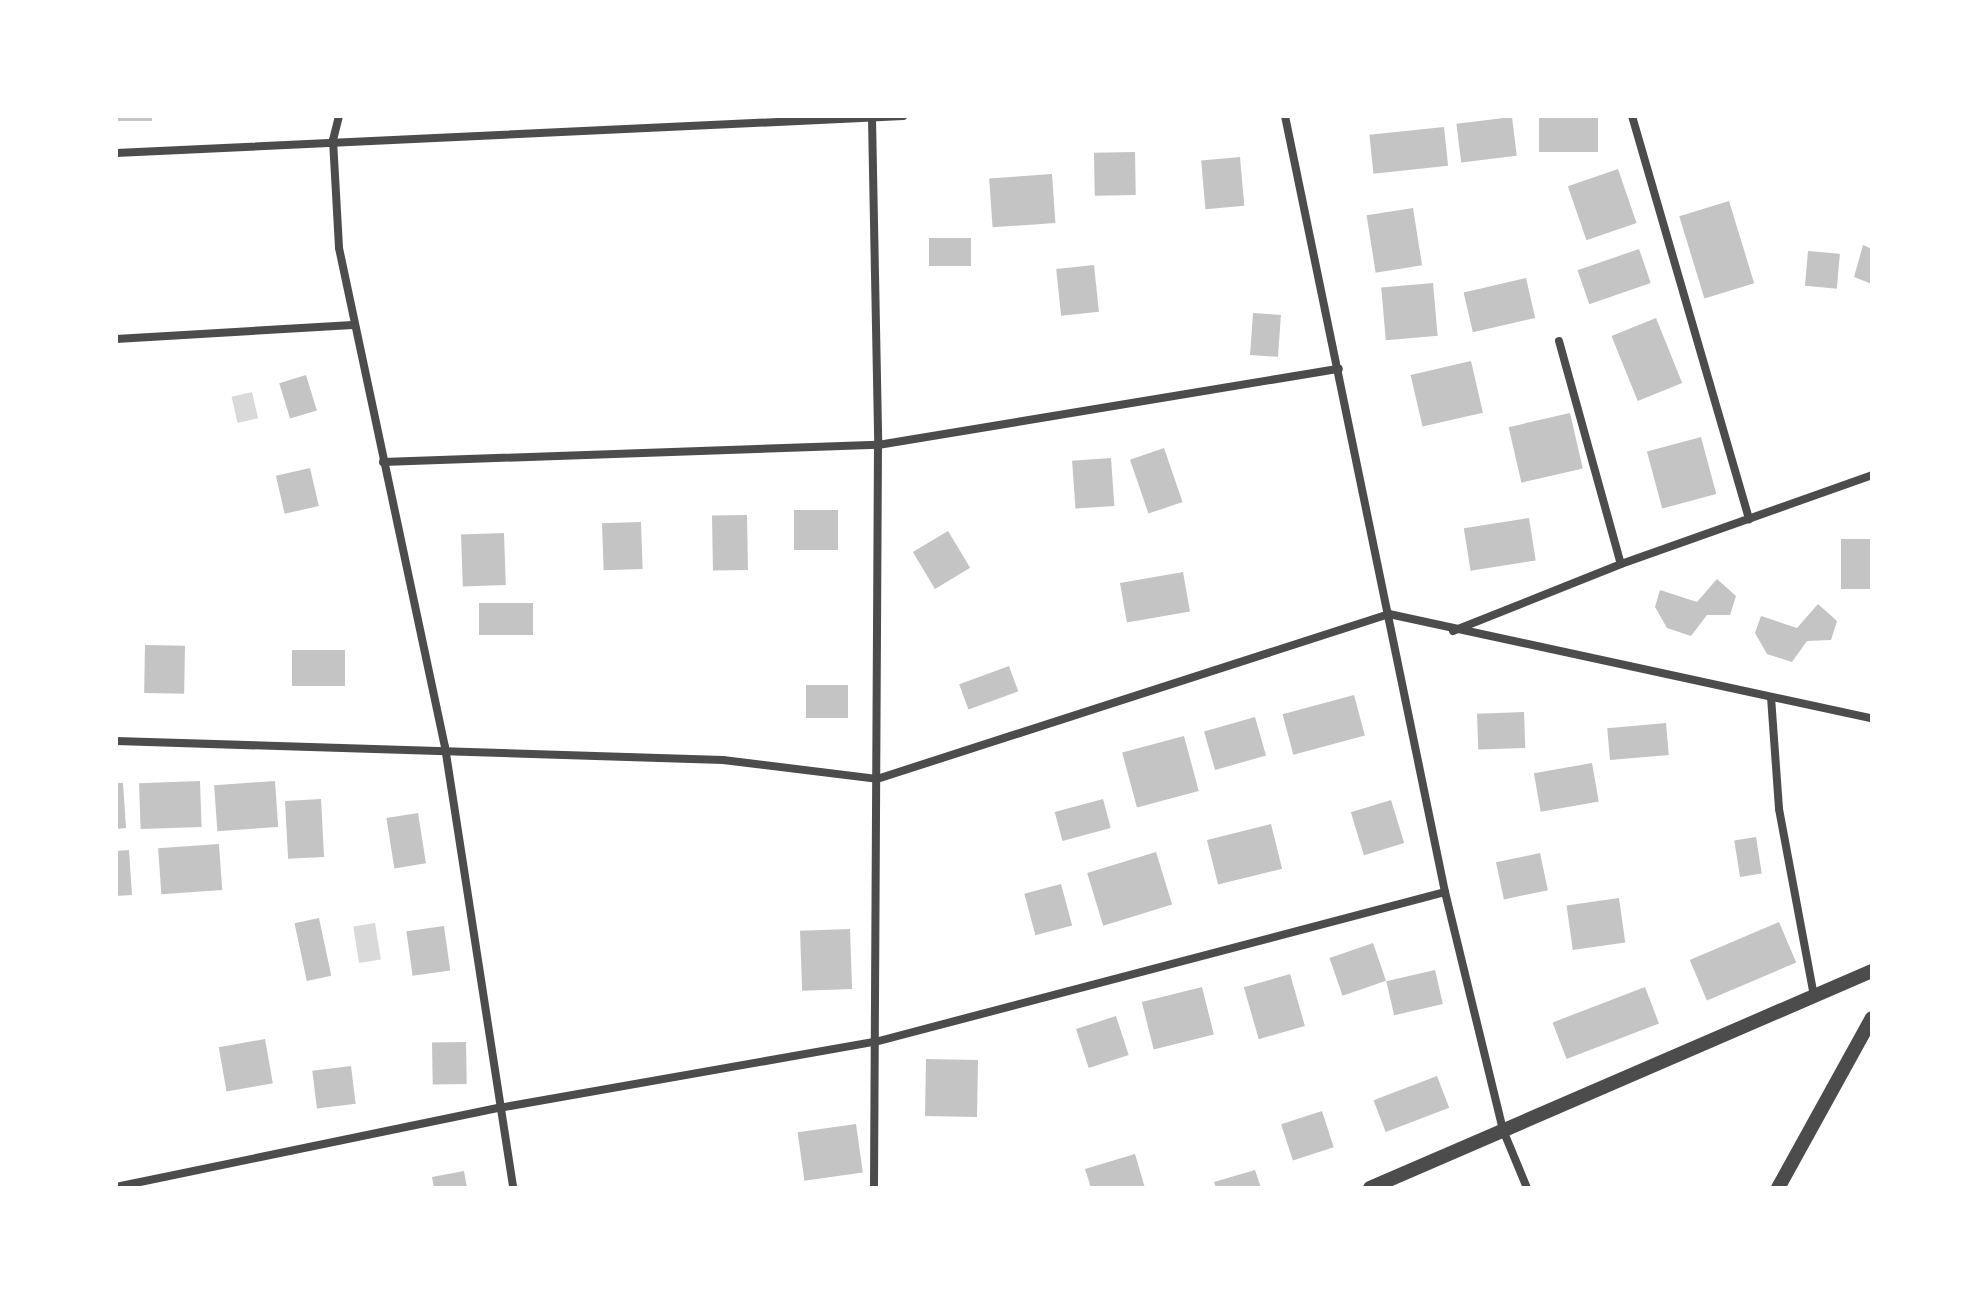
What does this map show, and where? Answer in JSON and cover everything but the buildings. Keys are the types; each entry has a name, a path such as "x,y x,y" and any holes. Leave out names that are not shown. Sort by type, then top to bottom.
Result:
{"street":[{"path":"339,116 333,140 339,248 445,747 513,1188"},
{"path":"116,153 333,140 903,116"},
{"path":"1285,116 1445,892 1503,1130 1527,1188"},
{"path":"1632,116 1749,519"},
{"path":"872,118 878,445 874,1188"},
{"path":"116,339 353,325"},
{"path":"1559,341 1621,564"},
{"path":"383,462 878,445 1339,369"},
{"path":"1452,631 1621,564 1872,475"},
{"path":"116,741 445,747 723,760 877,779 1389,614 1452,631 1872,718"},
{"path":"1771,697 1779,809 1814,996"},
{"path":"116,1187 499,1108 875,1042 1445,892"},
{"path":"1370,1188 1872,971"},
{"path":"1778,1188 1872,1018"}],"shaded area":[{"path":"252,392 258,418 238,423 232,397"},
{"path":"375,923 381,960 359,963 353,926"}]}
